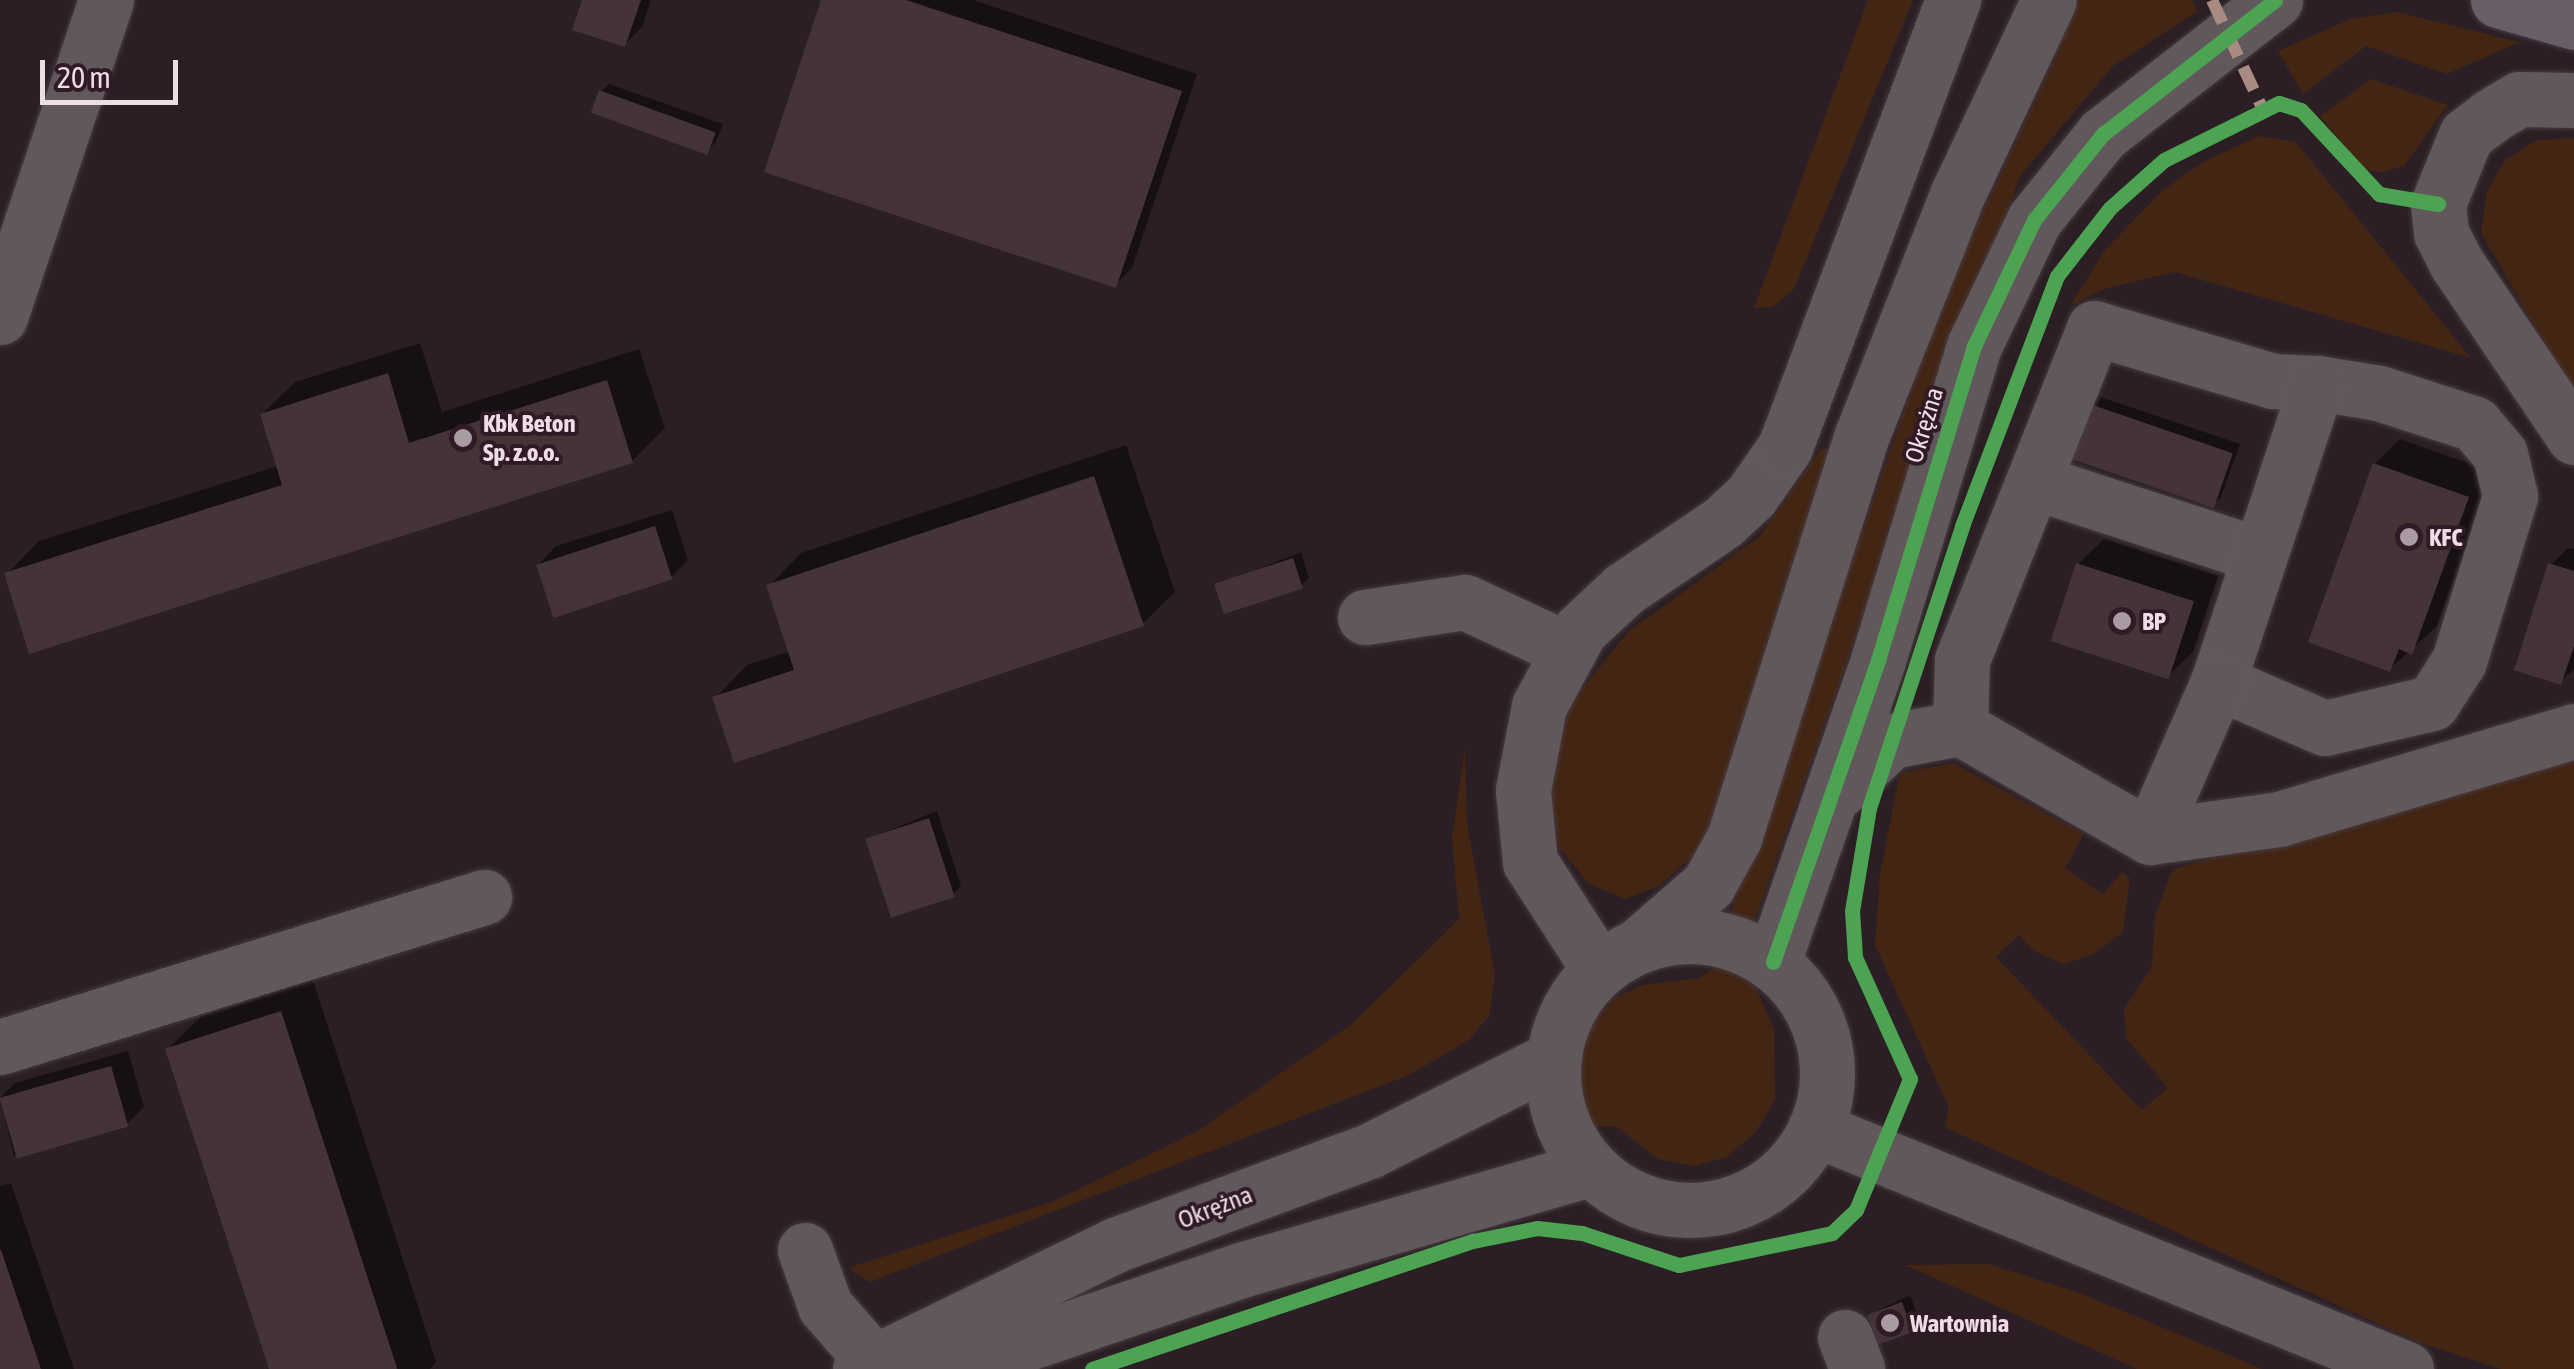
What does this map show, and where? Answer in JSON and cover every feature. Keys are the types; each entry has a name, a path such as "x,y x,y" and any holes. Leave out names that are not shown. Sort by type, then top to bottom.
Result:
{"main road":[{"path":"2498,0 2574,22"}],"street":[{"path":"0,317 106,0"},
{"path":"1620,956 1530,862 1527,750 1540,706 1568,650 1624,588 1752,496 1784,447 1953,0"},
{"name":"Okrężna","path":"1620,956 1708,885 1734,838 1862,435 1958,193 2049,0"},
{"name":"Okrężna","path":"1773,962 1830,799 1974,346 2034,220 2102,134 2275,0"},
{"path":"2574,100 2519,99 2466,135 2438,204 2441,233 2457,264 2574,438"},
{"path":"1960,728 1962,660 2094,328 2274,381 2379,393 2475,424 2500,454 2510,496 2459,661 2432,702 2325,728 2218,682"},
{"path":"2150,837 2218,682 2256,554 2316,384"},
{"path":"2035,482 2256,554"},
{"path":"1365,616 1465,602 1568,650"},
{"path":"1830,799 1891,741 1960,728 2150,837 2278,820 2574,730"},
{"path":"0,1047 484,897"},
{"path":"1686,934 1732,941 1773,962 1804,996 1824,1038 1827,1084 1815,1129 1791,1166 1756,1193 1714,1208 1656,1204 1629,1195 1589,1169 1563,1132 1554,1058 1566,1014 1620,956 1686,934"},
{"name":"Okrężna","path":"873,1367 1115,1245 1369,1151 1554,1058"},
{"path":"1815,1129 2406,1369"},
{"path":"805,1250 824,1306 873,1367 1019,1346 1241,1270 1589,1169"}],"shaded area":[{"path":"1868,0 1913,0 1794,289 1773,307 1754,308"},
{"path":"2075,0 2192,0 2198,11 2113,66 2020,176 1754,922 1730,915 1946,290 2055,58"},
{"path":"2397,12 2520,42 2447,74 2366,46 2303,94 2278,51 2350,19"},
{"path":"2371,79 2448,105 2404,166 2379,173 2364,169 2320,116"},
{"path":"2259,136 2296,142 2471,358 2175,272 2104,289 2070,306 2105,250 2162,191 2201,163"},
{"path":"2574,138 2574,394 2481,233 2487,191 2505,160 2537,140"},
{"path":"1821,449 1829,450 1704,846 1659,886 1625,899 1588,883 1559,847 1549,786 1570,704 1628,632 1760,536"},
{"path":"1465,748 1467,824 1495,975 1489,1016 1469,1040 1409,1075 870,1282 848,1268 1052,1202 1196,1132 1352,1024 1459,919 1452,838"},
{"path":"2574,760 2574,1369 2501,1369 2421,1343 1946,1128 1948,1105 1875,945 1880,874 1900,773 1953,763 2084,834 2065,868 2103,894 2122,872 2130,879 2123,932 2094,954 2064,964 2034,951 2019,935 1996,957 2142,1110 2168,1088 2126,1038 2124,1009 2152,967 2155,916 2173,869"},
{"path":"1717,965 1734,967 1755,986 1774,1029 1775,1100 1755,1133 1727,1157 1695,1166 1658,1159 1615,1126 1587,1126 1576,1100 1588,1029 1614,998 1643,985 1700,978"},
{"path":"1989,1264 2080,1293 2262,1369 2137,1369 1905,1265"}],"building":[{"path":"582,0 641,0 625,47 572,30"},
{"path":"821,0 906,0 1182,91 1116,288 764,172"},
{"path":"599,90 716,132 707,155 591,113"},
{"path":"388,373 409,443 607,380 633,463 29,654 4,573 282,485 260,414"},
{"path":"2055,392 2233,453 2214,508 2036,447"},
{"path":"2373,463 2469,497 2412,655 2399,649 2390,672 2308,642"},
{"path":"1094,476 1144,626 734,763 712,697 794,670 766,585"},
{"path":"655,526 672,579 553,618 536,565"},
{"path":"1293,558 1303,588 1224,614 1214,584"},
{"name":"BP","path":"2076,563 2194,601 2169,679 2051,641"},
{"path":"2548,563 2574,571 2574,646 2561,685 2514,670"},
{"path":"929,818 955,897 891,918 865,839"},
{"path":"281,1011 397,1369 269,1369 165,1049"},
{"path":"111,1066 128,1127 17,1159 0,1098"},
{"path":"1,1250 41,1369 0,1369"},
{"name":"Wartownia","path":"1902,1302 1913,1332 1878,1345 1867,1315"}],"marked path":[{"path":"2212,0 2263,110"}],"cycle path":[{"path":"1773,962 1878,660 1974,346 2034,220 2103,134 2275,0"},
{"path":"1092,1369 1473,1241 1537,1228 1582,1233 1679,1265 1832,1233 1856,1210 1910,1079 1855,957 1852,911 1869,808 1962,526 2057,276 2110,208 2164,160 2279,103 2301,110 2379,194 2438,204"}],"place":[{"name":"Kbk Beton Sp. z.o.o.","path":"463,438"},
{"name":"KFC","path":"2409,537"},
{"name":"BP","path":"2122,621"},
{"name":"Wartownia","path":"1890,1323"}]}
